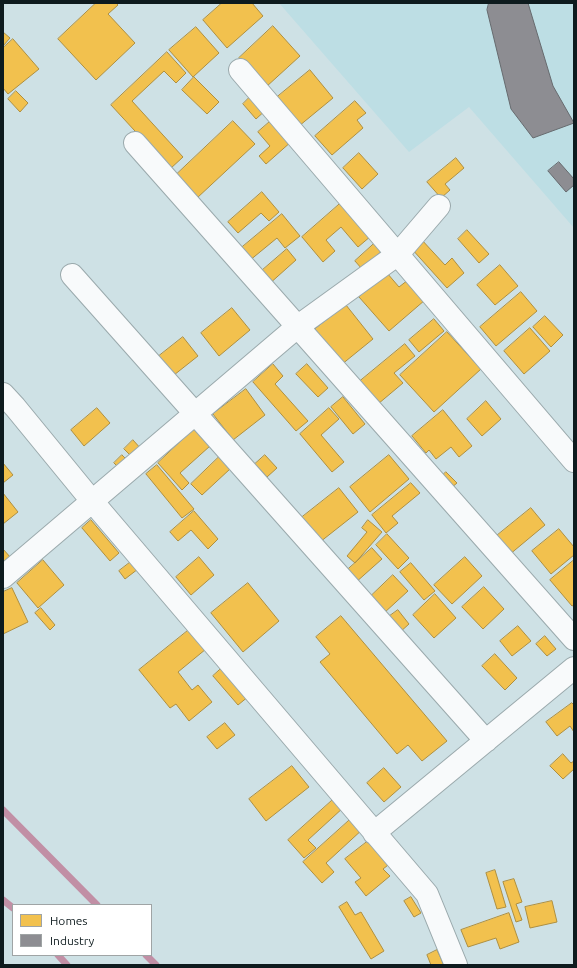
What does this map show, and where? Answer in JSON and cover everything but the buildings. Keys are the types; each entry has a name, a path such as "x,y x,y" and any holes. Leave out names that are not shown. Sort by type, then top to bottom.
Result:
{"street":[{"path":"240,70 574,461"},
{"path":"134,143 574,639"},
{"path":"3,577 297,326 398,254 439,206"},
{"path":"72,275 486,741"},
{"path":"3,394 15,406 92,501 426,894 456,965"},
{"path":"374,833 574,668"}],"shaded area":[{"path":"279,3 574,3 574,228 469,107 409,152"}],"waterway":[{"path":"3,810 96,904"},
{"path":"3,900 12,907"},
{"path":"59,956 67,965"},
{"path":"147,956 156,965"}]}
